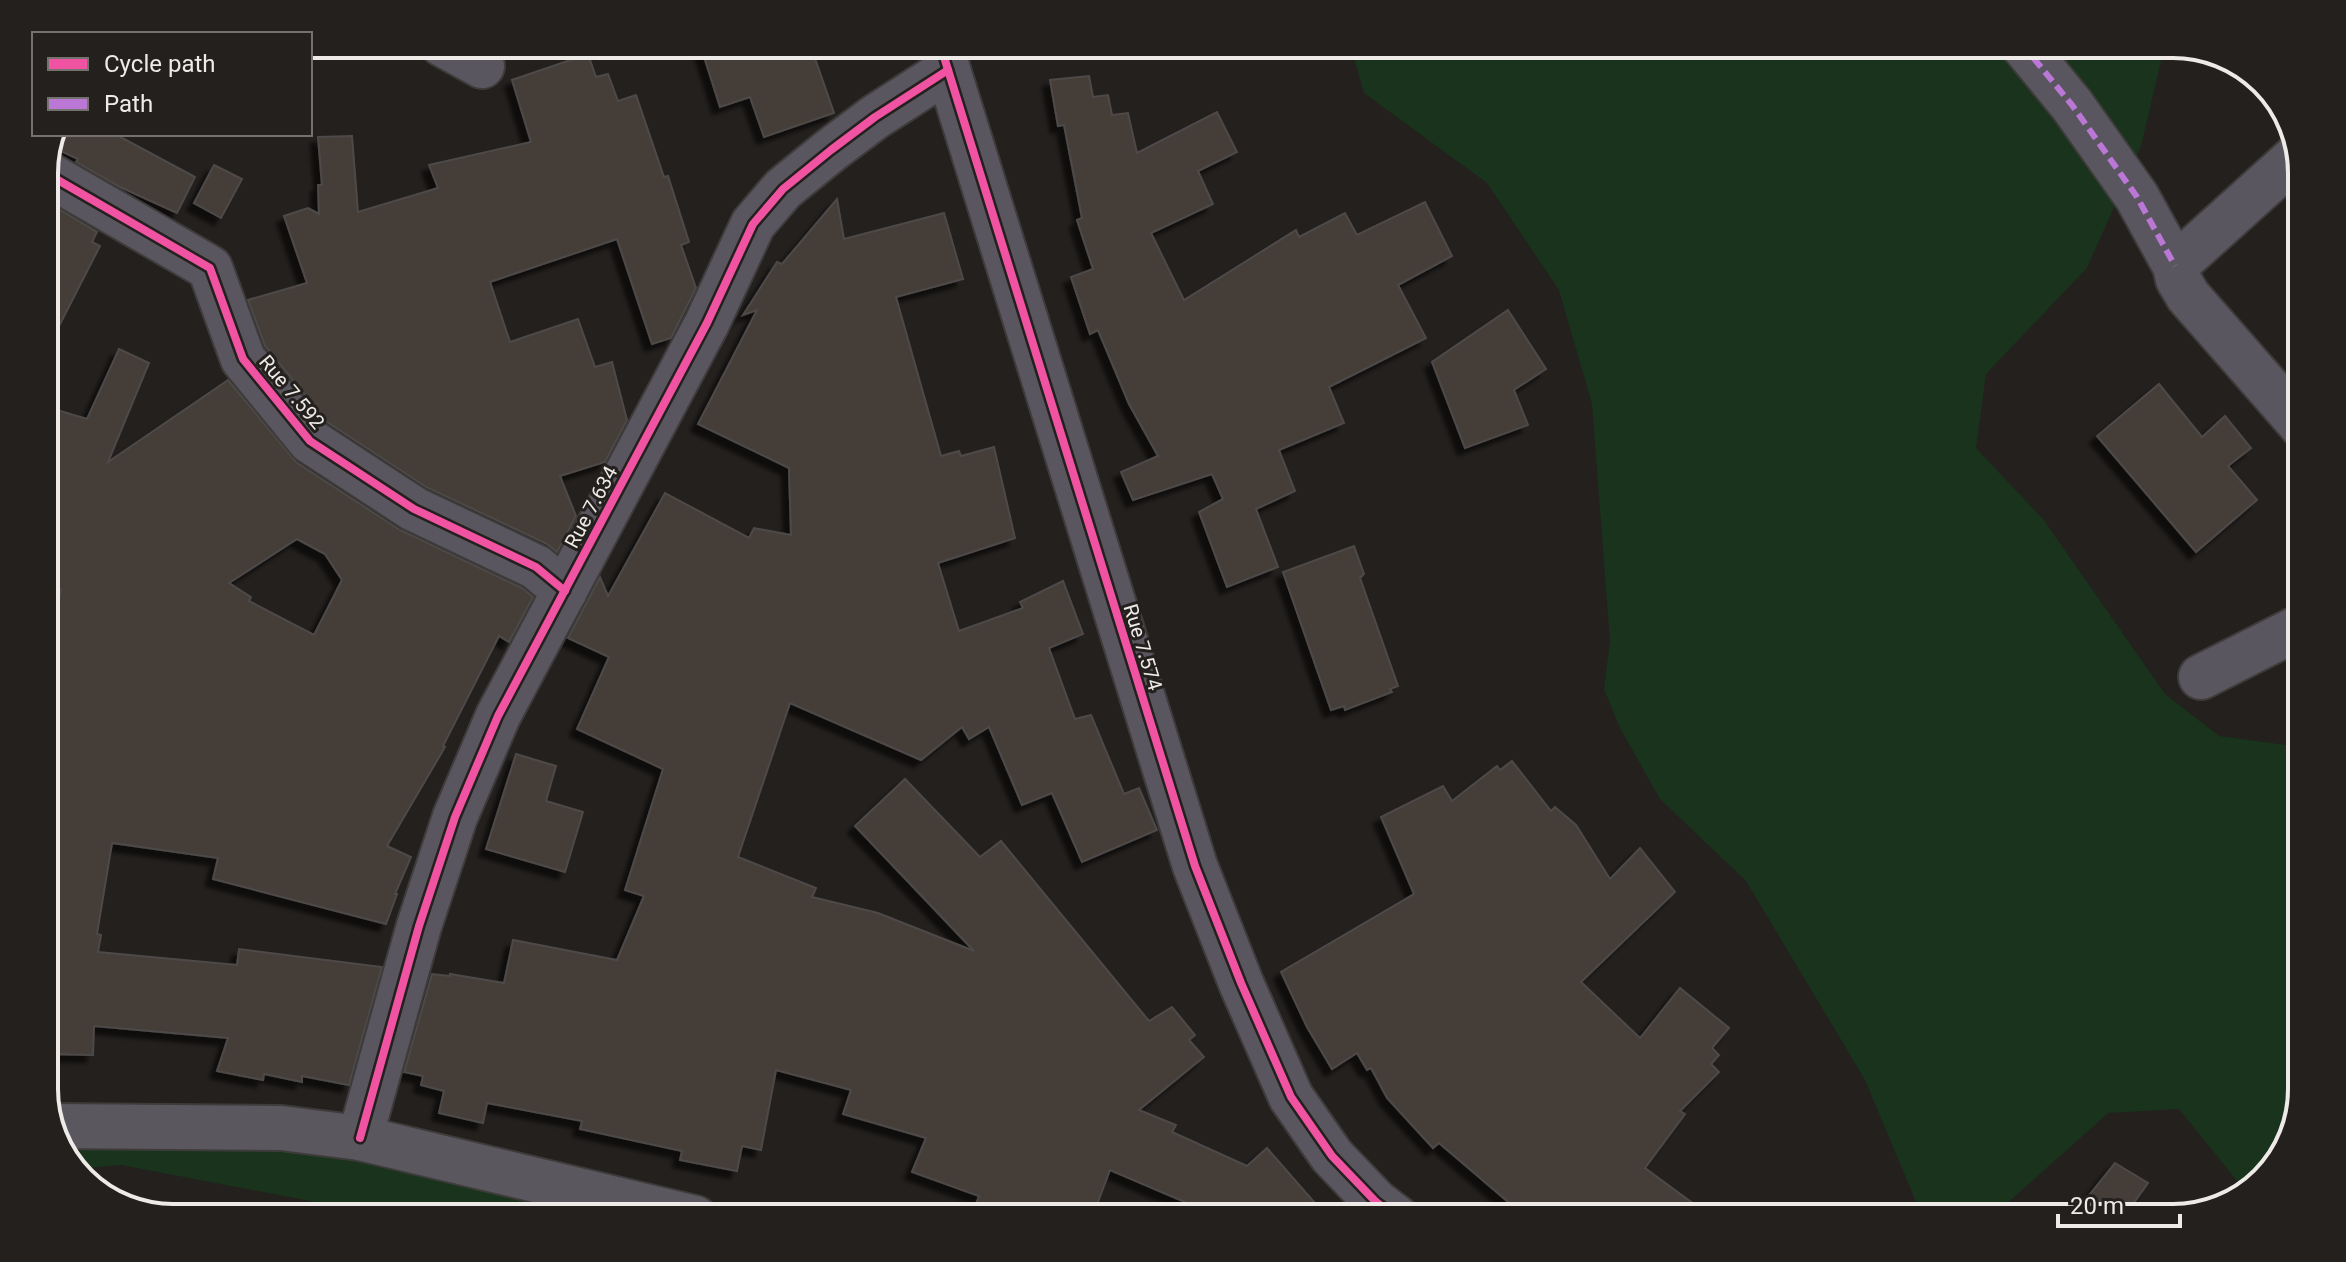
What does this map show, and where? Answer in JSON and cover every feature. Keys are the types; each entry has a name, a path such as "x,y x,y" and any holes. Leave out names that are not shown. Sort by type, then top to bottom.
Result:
{"main road":[{"path":"64,1126 281,1128 360,1138 636,1204"}],"street":[{"path":"467,58 482,66"},
{"name":"Rue 7.634","path":"360,1138 419,926 455,817 498,716 707,323 753,224 783,189 875,117 943,58"},
{"name":"Rue 7.574","path":"944,58 1181,821 1212,910 1291,1097 1332,1156 1379,1204"},
{"path":"2033,58 2072,105 2137,197 2188,296 2288,410"},
{"path":"2175,266 2288,164"},
{"name":"Rue 7.592","path":"58,180 210,268 243,359 310,441 414,509 536,567 565,591"},
{"path":"2201,677 2288,633"}],"green space":[{"path":"1354,58 2162,58 2141,146 2087,268 1986,374 1976,448 2043,519 2165,694 2219,736 2288,745 2287,1104 2269,1153 2243,1180 2239,1183 2179,1109 2108,1113 2006,1204 1917,1204 1865,1080 1746,881 1660,799 1620,728 1604,689 1610,641 1592,404 1559,290 1487,183 1364,93"},
{"path":"64,1126 281,1128 631,1204 326,1204 121,1165 89,1168 77,1153"}],"building":[{"path":"576,58 589,58 596,77 608,74 618,101 636,95 664,177 668,176 689,242 681,245 696,288 671,338 652,344 617,239 490,282 510,342 578,319 595,367 612,362 627,420 605,462 560,476 576,516 557,552 547,544 426,487 327,422 265,346 248,300 307,283 284,216 308,208 319,214 318,185 322,185 318,137 352,136 358,212 438,188 429,165 531,142 512,80"},
{"path":"704,58 815,58 834,113 764,137 750,97 720,107"},
{"path":"1089,76 1093,97 1108,95 1112,115 1128,113 1137,153 1217,112 1237,152 1198,171 1213,204 1151,233 1184,300 1296,230 1299,237 1345,213 1357,235 1425,202 1452,256 1398,285 1426,338 1329,387 1344,423 1279,450 1295,491 1256,509 1278,567 1227,587 1199,512 1223,499 1212,474 1133,500 1121,472 1158,456 1129,404 1098,330 1090,334 1071,277 1093,269 1077,220 1082,218 1064,125 1058,126 1050,80"},
{"path":"65,136 119,136 195,177 177,213 120,187 76,162 78,159 61,151"},
{"path":"214,165 242,179 221,218 194,203"},
{"path":"837,199 844,239 944,213 963,279 896,297 941,456 959,451 961,456 994,447 1015,538 938,563 959,631 1023,608 1020,602 1063,581 1083,634 1049,648 1075,719 1091,715 1124,794 1139,788 1157,830 1082,862 1052,793 1022,805 989,727 969,739 962,727 921,760 790,703 738,857 816,888 812,897 878,913 974,951 855,826 905,779 980,857 1001,841 1149,1021 1172,1007 1195,1035 1189,1040 1204,1057 1139,1110 1176,1125 1172,1132 1247,1166 1267,1148 1316,1204 1184,1204 1110,1170 1097,1204 976,1204 979,1196 912,1172 926,1138 843,1114 851,1090 776,1070 761,1150 742,1146 737,1171 680,1160 682,1151 580,1129 582,1121 487,1103 483,1123 439,1113 444,1091 421,1085 423,1076 404,1072 432,974 504,983 513,940 617,960 644,896 625,890 663,769 577,729 609,657 568,638 600,577 608,596 665,493 749,538 754,528 791,535 789,468 698,424 757,310 743,315 777,262 782,264"},
{"path":"58,209 97,232 92,242 100,246 58,328"},
{"path":"1508,310 1546,369 1514,390 1528,425 1465,448 1432,362"},
{"path":"119,349 149,363 108,462 228,380 296,462 400,530 522,588 533,597 509,642 499,636 445,747 387,846 411,857 386,924 213,879 218,858 112,843 97,934 101,935 98,952 237,965 239,949 382,967 349,1085 302,1076 302,1082 264,1074 263,1080 217,1071 228,1038 94,1026 93,1055 58,1054 58,606 61,589 58,589 58,410 87,419","holes":["297,539 325,554 342,580 314,635 249,601 251,597 229,583"]},
{"path":"2159,384 2202,437 2225,416 2251,448 2228,466 2257,500 2196,552 2097,436"},
{"path":"1354,546 1364,574 1360,578 1398,686 1390,689 1392,692 1345,710 1344,706 1331,710 1283,572"},
{"path":"516,754 556,766 546,801 583,812 565,872 486,849"},
{"path":"1512,761 1551,811 1555,807 1576,825 1610,879 1640,848 1675,892 1581,982 1640,1038 1680,988 1729,1028 1712,1048 1719,1055 1711,1064 1719,1072 1680,1111 1685,1114 1645,1168 1694,1204 1511,1204 1439,1143 1433,1148 1387,1098 1371,1068 1367,1070 1357,1053 1332,1069 1307,1027 1281,972 1414,894 1381,817 1443,786 1452,801 1497,766 1500,770"},
{"path":"2115,1163 2148,1183 2133,1204 2093,1204 2086,1199"}],"marked path":[{"path":"2033,58 2072,105 2137,197 2175,266"}],"cycle path":[{"path":"944,58 1195,866 1241,983 1291,1097 1332,1156 1379,1204"},
{"path":"360,1138 419,926 455,817 498,716 707,323 753,224 783,189 831,150 875,117 948,70"},
{"path":"58,180 210,268 243,359 310,441 414,509 536,567 565,591"}]}
